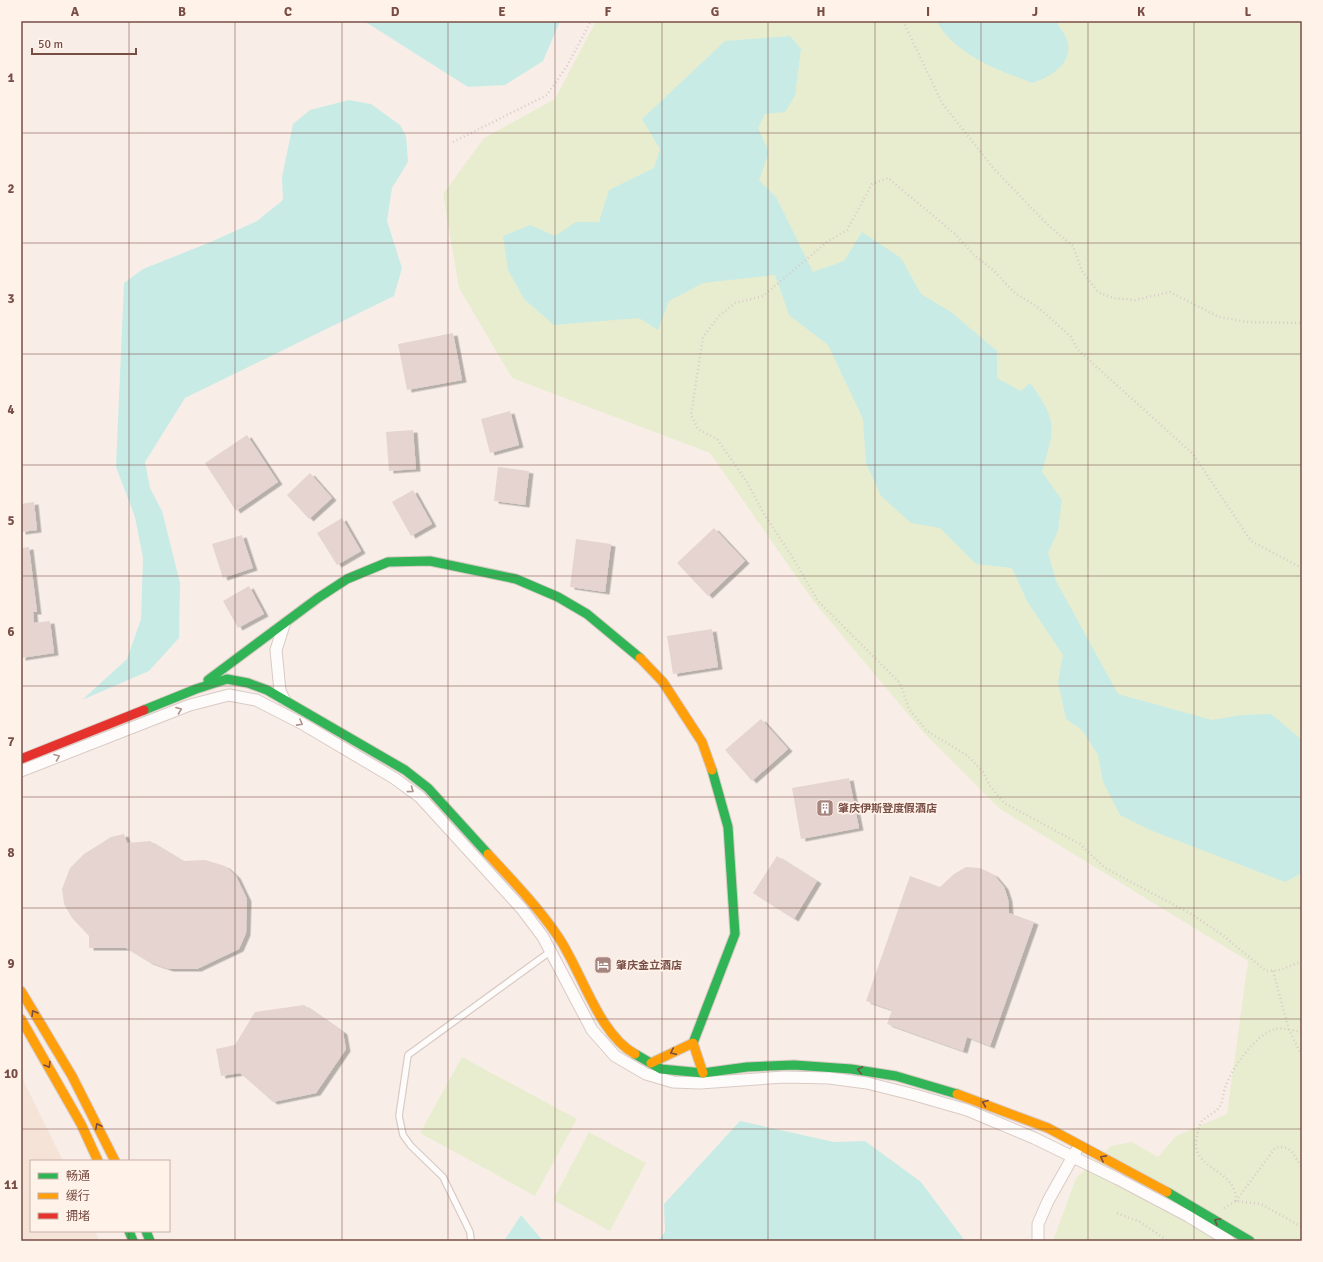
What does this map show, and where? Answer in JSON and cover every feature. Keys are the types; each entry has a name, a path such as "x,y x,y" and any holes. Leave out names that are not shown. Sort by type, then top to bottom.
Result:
{"street":[{"path":"196,690 318,598 347,579 388,562 430,561 516,579 558,597 587,614 635,653 663,682 702,742 720,794 728,827 735,934 693,1043 702,1073"},
{"path":"284,625 276,650 280,691 284,699"},
{"path":"21,759 226,679 248,683 284,699 405,770 428,788 525,894 558,936 604,1022 625,1049 650,1063 661,1069 702,1073 747,1067 794,1065 851,1069 896,1076 969,1097 1048,1128 1170,1193 1250,1241"},
{"path":"21,771 190,705 229,694 256,700 301,724 394,778 420,797 522,909 543,937 592,1030 615,1056 646,1074 673,1082 700,1084 784,1077 828,1078 867,1083 915,1095 967,1110 1034,1138 1188,1216 1229,1241"},
{"path":"21,991 72,1076 114,1160"},
{"path":"21,1019 74,1111 98,1160"},
{"path":"650,1063 693,1043"},
{"path":"1038,1241 1038,1224 1048,1201 1079,1145"}],"lane":[{"path":"471,1241 470,1232 443,1177 411,1146 403,1135 399,1116 408,1055 551,951"}],"path":[{"path":"452,142 547,95 567,66 591,21"},
{"path":"903,21 942,104 994,169 1048,225 1073,246 1082,271 1098,292 1114,298 1135,300 1170,292 1219,317 1248,322 1302,323"},
{"path":"1302,568 1251,541 1193,454 1078,350 1071,338 1039,308 1015,293 994,270 974,255 956,234 888,178 872,184 847,230 827,242 763,296 735,303 719,316 703,337 691,415 698,429 717,439 747,482 764,514 791,555 818,601 900,684 909,709 927,731 968,756 983,772 990,786 1004,803 1080,844 1105,868 1193,916 1225,937 1266,971 1280,970 1302,961"},
{"path":"1273,971 1289,1030 1302,1056"},
{"path":"1236,1201 1236,1192 1233,1184 1203,1160 1198,1151 1196,1144 1201,1122 1220,1107 1225,1087 1249,1048 1262,1036 1276,1029 1302,1032"},
{"path":"1214,1219 1221,1210 1236,1201 1275,1148 1284,1146 1289,1149 1302,1168"},
{"path":"1236,1201 1261,1204 1302,1227"},
{"path":"1117,1212 1140,1222 1168,1241"}],"shaded area":[{"path":"21,1076 63,1160 30,1160 30,1232 95,1232 99,1241 21,1241"}],"green space":[{"path":"596,21 1302,21 1302,1241 1053,1241 1076,1178 1111,1146 1132,1142 1158,1157 1176,1136 1227,1114 1248,961 1000,809 923,732 814,602 710,453 512,378 459,288 443,194 484,138 555,99"},
{"path":"462,1057 577,1119 535,1196 420,1133"},
{"path":"589,1132 646,1163 610,1231 553,1200"}],"water":[{"path":"364,21 560,21 543,61 505,85 468,87"},
{"path":"936,21 1056,21 1066,37 1068,54 1065,61 1054,72 1047,77 1032,83 978,60 955,43"},
{"path":"790,36 801,49 795,96 785,112 765,114 758,128 769,152 759,180 776,197 813,272 844,261 862,232 901,258 921,294 951,312 997,351 997,378 1021,391 1030,383 1046,407 1050,417 1051,435 1042,472 1062,500 1058,531 1048,553 1056,581 1118,694 1212,720 1242,715 1271,714 1302,740 1302,873 1285,882 1150,830 1120,815 1103,782 1098,755 1082,730 1066,719 1058,682 1063,655 1027,601 1012,568 976,564 940,528 911,523 881,496 866,463 863,419 828,345 789,315 775,275 703,283 669,301 658,330 639,318 554,325 524,299 508,270 503,236 530,225 555,236 576,222 599,222 609,190 654,168 660,149 642,119 725,41"},
{"path":"349,100 371,104 400,125 406,136 408,162 392,188 387,221 402,268 394,296 185,398 145,462 150,488 162,511 180,583 179,638 149,671 82,700 127,659 141,619 143,558 135,517 116,467 124,283 143,269 213,241 257,221 283,200 282,177 293,124 310,110"},
{"path":"740,1121 834,1142 865,1141 921,1182 965,1241 658,1241 665,1232 664,1204"},
{"path":"521,1215 543,1241 504,1241"}],"building":[{"path":"453,333 462,380 407,390 398,344"},
{"path":"510,411 519,445 490,453 481,419"},
{"path":"413,430 416,469 389,471 386,432"},
{"path":"247,435 278,482 236,511 205,463"},
{"path":"498,467 529,471 525,505 494,501"},
{"path":"310,473 332,498 309,519 287,495"},
{"path":"413,490 432,524 411,536 392,502"},
{"path":"34,502 37,530 21,532 21,504"},
{"path":"342,518 361,551 337,565 317,533"},
{"path":"714,528 745,561 708,596 677,563"},
{"path":"242,535 253,568 223,578 212,544"},
{"path":"576,539 611,544 605,592 570,587"},
{"path":"29,547 37,612 33,612 34,623 50,621 54,653 21,658 21,548"},
{"path":"249,586 264,614 238,628 223,601"},
{"path":"712,629 718,667 673,674 667,636"},
{"path":"761,719 788,749 752,781 725,750"},
{"name":"肇庆伊斯登度假酒店","path":"849,778 859,828 801,839 792,788"},
{"path":"124,834 127,843 150,841 183,861 205,860 225,866 236,876 247,899 246,933 239,949 197,969 169,969 149,962 126,948 89,948 89,936 72,918 64,904 62,889 70,868 84,854 111,837"},
{"path":"777,856 817,881 794,919 753,893"},
{"path":"966,867 980,868 994,875 1004,887 1008,899 1009,913 1034,922 990,1046 967,1037 963,1051 887,1024 892,1010 866,1001 910,876 940,887 954,874"},
{"path":"304,1005 343,1032 346,1049 316,1093 273,1102 240,1073 221,1076 216,1049 235,1045 255,1012"}],"traffic: fast":[{"path":"208,680 318,598 347,579 388,562 430,561 516,579 558,597 587,614 640,658"},
{"path":"144,710 196,689 227,679 248,683 267,690 405,770 428,788 488,854"},
{"path":"693,1043 735,934 728,827 712,770"},
{"path":"635,1054 661,1069 703,1073 747,1067 794,1065 851,1069 896,1076 957,1094"},
{"path":"1167,1192 1250,1241"},
{"path":"129,1232 133,1241"},
{"path":"146,1232 150,1241"}],"traffic: slow":[{"path":"640,658 663,682 702,742 712,770"},
{"path":"488,854 524,893 549,924 566,949 600,1017 622,1045 635,1054"},
{"path":"21,991 72,1076 114,1160"},
{"path":"21,1019 81,1124 98,1160"},
{"path":"651,1063 693,1043 703,1073"},
{"path":"957,1094 1048,1128 1167,1192"}],"traffic: jam":[{"path":"21,759 144,710"}],"place":[{"name":"肇庆伊斯登度假酒店","path":"825,808"},
{"name":"肇庆金立酒店","path":"603,965"}]}
